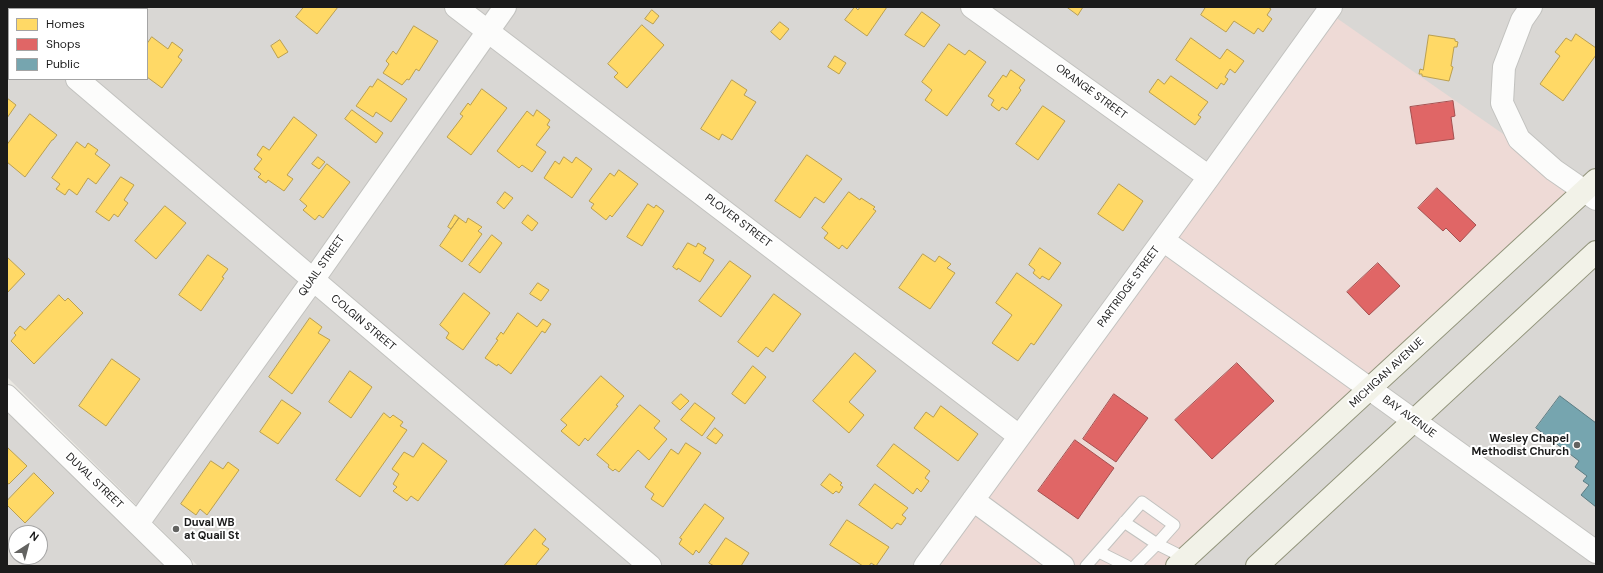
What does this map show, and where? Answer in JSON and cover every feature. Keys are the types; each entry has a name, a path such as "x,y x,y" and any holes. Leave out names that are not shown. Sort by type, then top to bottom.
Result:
{"main road":[{"name":"MICHIGAN AVENUE","path":"1181,562 1370,389 1592,190"},
{"path":"1257,566 1596,252"}],"street":[{"name":"PLOVER STREET","path":"456,7 1019,436"},
{"name":"QUAIL STREET","path":"138,523 313,280 505,7"},
{"name":"ORANGE STREET","path":"972,7 1210,177"},
{"path":"1531,7 1522,20 1504,67 1502,103 1519,139 1554,170 1592,190"},
{"name":"PARTRIDGE STREET","path":"925,566 1210,177 1326,9"},
{"name":"COLGIN STREET","path":"78,80 650,566"},
{"name":"BAY AVENUE","path":"1163,240 1596,552"},
{"name":"DUVAL STREET","path":"7,396 181,566"},
{"path":"972,500 1063,566"}],"lane":[{"path":"1086,566 1142,502 1174,525 1135,566"},
{"path":"1124,522 1181,562"},
{"path":"1099,552 1127,566"}],"shaded area":[{"path":"7,7 1596,7 1596,566 198,566 7,377"},
{"path":"1328,12 1585,191 1176,566 927,566"},
{"path":"7,411 166,566 7,566"}],"building: Homes":[{"path":"52,7 95,7 94,8 51,8"},
{"path":"114,7 147,7 146,8"},
{"path":"304,7 338,7 317,34 296,17"},
{"path":"855,7 858,10 860,7 887,7 867,36 845,20"},
{"path":"1067,7 1083,7 1078,15"},
{"path":"1206,7 1268,7 1271,9 1267,15 1272,19 1263,32 1258,28 1254,34 1234,21 1226,32 1201,15"},
{"path":"652,10 659,16 653,24 645,19"},
{"path":"922,12 940,25 924,47 905,35"},
{"path":"780,22 789,29 780,40 771,32"},
{"path":"642,25 664,45 627,88 614,77 618,73 608,64"},
{"path":"414,26 438,41 419,71 416,69 409,80 407,79 402,85 383,73 389,64 386,61 393,51 396,54"},
{"path":"1576,34 1596,48 1596,55 1563,101 1540,84 1560,56 1555,52 1566,38 1571,41"},
{"path":"1429,35 1455,39 1455,41 1458,42 1457,47 1454,47 1451,66 1453,67 1449,81 1422,76 1422,74 1419,74 1420,69 1423,70"},
{"path":"152,37 168,49 172,42 183,50 178,57 182,60 162,88 148,78 148,43"},
{"path":"1191,38 1220,59 1227,49 1244,61 1235,73 1230,69 1225,77 1228,79 1224,85 1221,83 1217,89 1176,60"},
{"path":"280,40 288,52 278,58 271,46"},
{"path":"949,44 965,55 969,50 986,62 947,116 925,100 932,90 922,82"},
{"path":"835,56 846,63 839,74 828,67"},
{"path":"1011,70 1025,80 1019,88 1021,90 1007,110 1002,107 999,111 991,105 994,100 988,96 1003,75 1006,77"},
{"path":"1171,76 1208,102 1198,115 1201,117 1195,125 1149,92 1158,79 1164,84"},
{"path":"378,79 407,99 391,122 376,112 373,117 356,106 370,86 372,87"},
{"path":"732,80 747,90 744,95 756,102 732,140 722,134 719,140 701,129"},
{"path":"482,89 507,108 471,155 447,137 463,116 460,114 468,103 470,105"},
{"path":"7,98 16,105 7,118"},
{"path":"1043,106 1065,121 1038,160 1016,144"},
{"path":"352,110 383,133 376,143 345,119"},
{"path":"537,110 550,120 547,125 550,127 536,145 546,152 532,172 522,165 519,168 497,151 527,111 533,116"},
{"path":"30,114 57,135 25,177 7,162 7,145"},
{"path":"294,117 317,135 287,175 293,179 284,191 268,180 266,183 258,177 261,174 254,169 262,159 257,155 263,146 269,150"},
{"path":"77,142 85,148 88,143 98,150 95,154 110,165 96,184 88,178 77,195 69,189 65,195 56,189 60,184 52,178"},
{"path":"807,155 842,179 824,203 815,197 800,218 775,201"},
{"path":"318,157 325,162 319,169 312,164"},
{"path":"564,157 572,163 576,157 592,169 572,198 544,178 555,161 559,164"},
{"path":"327,164 350,182 323,218 319,215 315,220 303,210 307,206 300,200"},
{"path":"619,170 638,184 612,217 610,215 606,220 591,208 594,204 589,201 610,173 614,176"},
{"path":"121,177 134,185 124,200 128,203 118,217 114,214 109,221 96,212"},
{"path":"1119,184 1143,201 1123,231 1098,214"},
{"path":"505,192 513,198 504,209 497,203"},
{"path":"849,192 860,200 861,198 875,207 873,209 876,211 847,249 842,245 839,249 824,238 828,233 822,228"},
{"path":"648,204 654,208 656,205 664,211 642,246 627,237"},
{"path":"165,206 186,223 156,259 135,241"},
{"path":"455,215 459,218 451,229 448,227"},
{"path":"528,215 538,223 532,231 522,223"},
{"path":"459,218 466,223 468,218 482,227 478,231 482,234 462,262 440,246"},
{"path":"492,235 502,243 480,273 469,265"},
{"path":"688,243 696,247 698,243 706,248 703,253 714,260 700,282 678,268 677,270 673,267"},
{"path":"1040,248 1061,263 1049,280 1042,276 1040,279 1033,273 1035,270 1029,265"},
{"path":"923,254 935,262 939,256 951,264 947,268 955,273 930,309 899,288"},
{"path":"208,255 228,269 222,277 224,278 201,311 179,295"},
{"path":"7,257 25,274 7,293"},
{"path":"730,261 751,276 721,317 699,301"},
{"path":"1017,273 1062,305 1034,345 1031,343 1018,361 992,343 1012,315 996,303"},
{"path":"538,283 549,290 541,301 530,294"},
{"path":"464,293 490,313 463,350 446,338 449,333 440,325"},
{"path":"774,294 801,314 773,352 766,347 758,357 738,342"},
{"path":"59,295 65,301 68,298 83,313 34,364 11,341 16,335 14,333 20,326 25,330"},
{"path":"518,313 537,327 543,319 551,324 545,333 542,331 511,374 498,364 497,366 485,358 498,340 496,339 501,332 503,334"},
{"path":"310,318 322,327 318,333 330,340 292,394 269,377"},
{"path":"855,353 876,371 849,402 864,415 849,433 813,401"},
{"path":"112,359 140,379 106,426 79,406"},
{"path":"753,366 766,377 745,404 732,394"},
{"path":"350,371 372,387 351,418 329,402"},
{"path":"601,376 624,396 616,405 618,406 588,441 585,438 579,446 561,431 567,425 561,420"},
{"path":"681,394 689,401 680,410 672,403"},
{"path":"282,400 301,413 278,444 260,432"},
{"path":"695,403 715,418 702,436 681,420"},
{"path":"640,405 660,421 654,428 667,439 649,460 638,450 619,472 615,469 613,471 608,467 609,465 597,455"},
{"path":"941,406 978,434 958,461 914,428 926,412 933,417"},
{"path":"384,413 390,418 393,415 403,422 400,426 407,430 360,497 336,480"},
{"path":"715,428 723,435 716,444 707,438"},
{"path":"423,443 447,461 418,501 411,496 407,501 393,491 397,487 393,484 399,474 392,469 404,452 413,457"},
{"path":"686,443 701,453 663,507 651,499 654,494 645,487 671,449 678,454"},
{"path":"894,444 930,471 925,478 929,481 921,492 917,488 913,494 877,466"},
{"path":"8,448 27,466 9,484 7,483"},
{"path":"211,461 223,469 228,462 239,470 207,515 200,509 196,515 181,504"},
{"path":"34,473 54,493 25,523 7,505 7,501"},
{"path":"830,474 842,483 840,485 843,487 839,493 836,491 833,494 821,485"},
{"path":"875,484 908,508 902,515 906,518 901,525 897,523 892,529 859,505"},
{"path":"705,504 724,518 699,553 696,550 693,555 679,544 682,539 680,538"},
{"path":"847,520 889,547 876,566 871,563 869,566 863,566 830,545"},
{"path":"535,529 546,539 542,544 549,549 535,566 504,566"},
{"path":"726,538 749,553 741,566 714,566 709,563"}],"building: Shops":[{"path":"1453,101 1455,116 1451,117 1454,139 1416,144 1410,107"},
{"path":"1437,188 1476,225 1460,242 1446,228 1443,231 1418,208"},
{"path":"1378,263 1400,286 1369,315 1347,292"},
{"path":"1237,363 1274,401 1212,459 1175,420"},
{"path":"1114,394 1148,418 1116,462 1083,439"},
{"path":"1075,440 1114,468 1078,519 1038,491"}],"building: Public":[{"name":"Wesley Chapel Methodist Church","path":"1560,396 1596,423 1596,507 1581,495 1589,485 1583,481 1587,476 1575,467 1579,461 1536,428"}],"place":[{"name":"Wesley Chapel Methodist Church","path":"1577,445"},
{"name":"Duval WB at Quail St","path":"176,529"}]}
